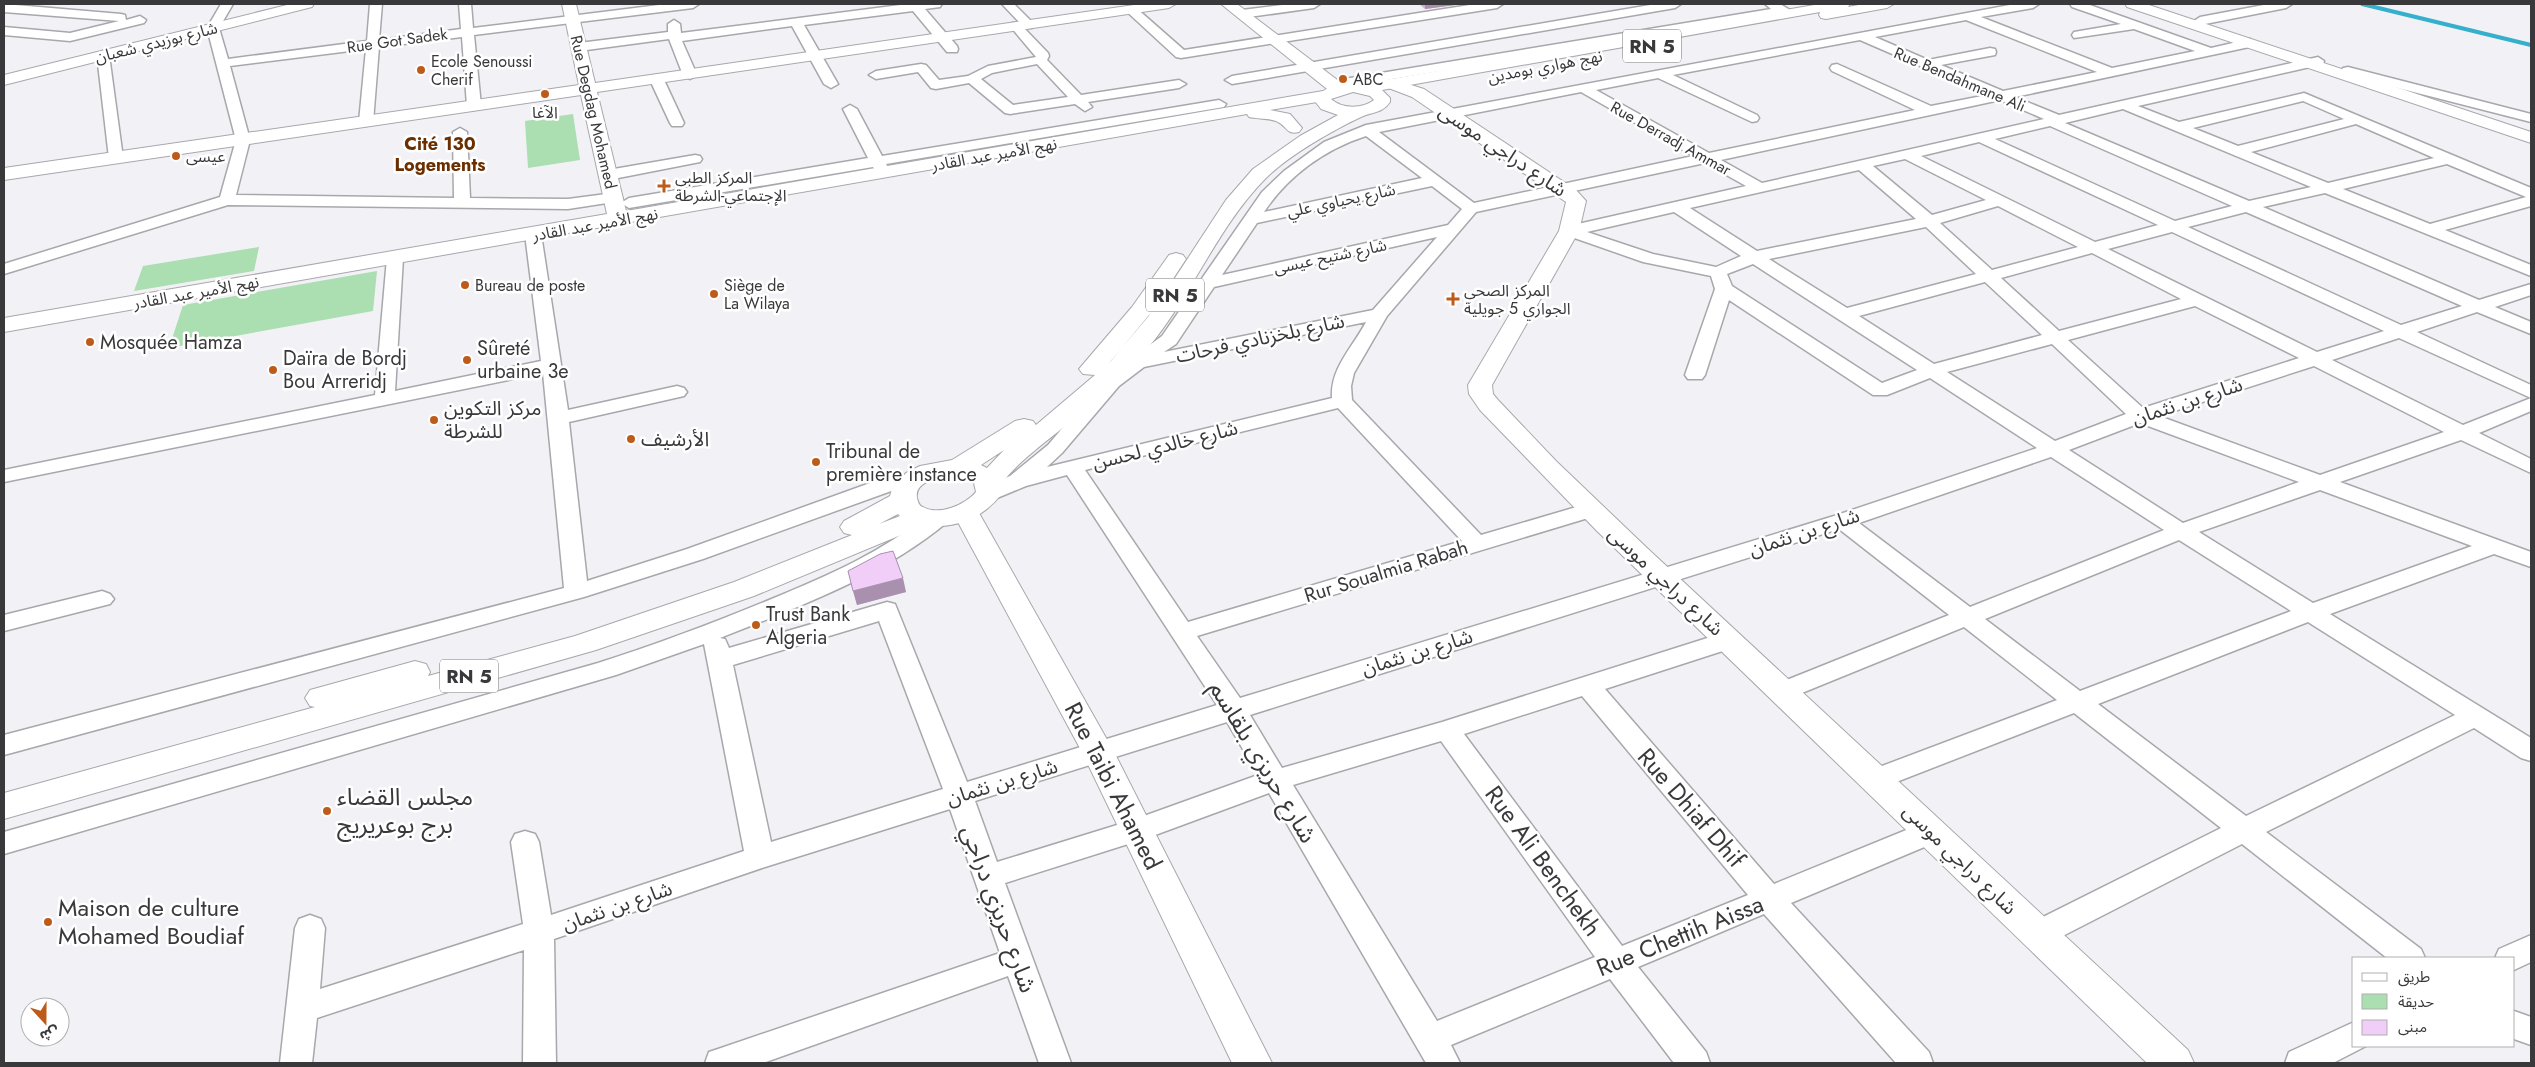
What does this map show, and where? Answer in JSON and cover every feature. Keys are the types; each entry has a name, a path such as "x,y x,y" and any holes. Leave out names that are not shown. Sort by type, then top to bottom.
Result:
{"main road":[{"name":"شارع بوزيدي شعبان","path":"4,80 307,4"},
{"path":"4,174 813,56 947,43 1022,26 1169,4"},
{"path":"1228,4 1308,65 1341,110 1363,120"},
{"name":"نهج هواري بومدين","path":"1363,120 1370,109 1418,93 1544,66 1819,12 1843,4"},
{"name":"نهج هواري بومدين","path":"1359,89 1819,12 1887,4"},
{"path":"2132,4 2250,43 2348,71 2531,132"},
{"path":"2147,4 2531,138"},
{"name":"Rue Degdag Mohamed","path":"570,12 608,175 619,205"},
{"name":"شارع دراجي موسى","path":"1392,84 1418,93 1562,189 1576,201 1569,231 1480,385 1480,391 1491,408 1590,510 1660,578 1729,640 2174,1063"},
{"path":"1330,94 1359,89 1379,94 1383,99 1381,104"},
{"name":"نهج الأمير عبد القادر","path":"4,326 533,234 619,205 682,208 880,167 1217,110 1330,94"},
{"name":"نهج الأمير عبد القادر","path":"1217,110 1246,113 1330,94"},
{"name":"RN 5","path":"958,468 1020,429 1092,368 1140,312 1196,227 1226,187 1330,94"},
{"path":"1246,113 1278,116 1287,120 1293,128"},
{"name":"RN 5","path":"4,788 370,694 585,643 707,603 945,501 1007,460 1058,420 1119,366 1140,343 1167,307 1233,204 1260,173 1306,140 1363,120"},
{"path":"958,468 978,473 945,501 928,472 958,468"},
{"name":"Rue Taibi Ahamed","path":"945,501 1098,752 1252,1063"},
{"name":"RN 5","path":"4,806 370,694"}],"street":[{"path":"227,4 213,28 243,140 227,200"},
{"path":"366,122 376,4"},
{"path":"465,4 474,106"},
{"name":"Rue Got Sadek","path":"222,62 467,31 570,12 693,4"},
{"path":"579,47 796,22 915,5 936,4"},
{"path":"1008,4 1043,56 1040,60"},
{"path":"1242,14 1314,4"},
{"path":"1416,4 1435,15"},
{"path":"1131,10 1181,54 1497,4"},
{"path":"1232,80 1308,65 1675,4"},
{"path":"1771,4 1784,10"},
{"path":"1018,482 1055,449 1112,382 1169,340 1268,195 1303,161 1338,140 1363,120 1448,113 2033,4"},
{"path":"2076,4 2211,52"},
{"path":"2200,21 2286,4"},
{"path":"670,5 675,36 690,74"},
{"path":"915,5 947,43"},
{"path":"4,8 140,20 70,37 4,31"},
{"path":"1463,9 1536,51"},
{"path":"1330,94 1536,51 1784,10 1819,12"},
{"path":"1967,16 2112,72"},
{"path":"796,22 813,56 831,84"},
{"path":"2078,35 2137,25"},
{"name":"Rue Bendahmane Ali","path":"1862,36 2531,329"},
{"path":"1477,544 1342,401 1341,386 1344,373 1369,334 1379,314 1471,208 2250,43"},
{"path":"1926,64 1990,52"},
{"path":"103,55 116,158"},
{"path":"876,75 921,68 936,85 972,79 988,70 1040,60"},
{"path":"1040,60 1101,124"},
{"path":"1569,231 2313,62"},
{"path":"1837,68 1929,111"},
{"path":"2348,71 2374,76 2531,118"},
{"path":"1661,74 1752,118"},
{"path":"972,79 1010,110 1179,84"},
{"path":"657,80 677,123"},
{"name":"Rue Derradj Ammar","path":"1583,88 1760,188"},
{"path":"2178,127 2304,97 2531,194"},
{"path":"2124,105 2531,270"},
{"path":"850,109 880,167"},
{"path":"4,269 227,200 619,205 880,167 1101,124 1217,110"},
{"name":"شارع يحياوي علي","path":"1363,120 1432,181 1471,208"},
{"path":"2236,151 2357,120"},
{"path":"460,132 462,202"},
{"path":"1982,138 2531,392"},
{"path":"1906,154 2531,467"},
{"path":"608,175 695,159"},
{"path":"1844,315 2249,206 2448,159"},
{"path":"1861,164 1929,221 2140,416 2531,560"},
{"name":"شارع يحياوي علي","path":"1250,220 1432,181"},
{"path":"2431,229 2531,201"},
{"path":"1695,374 1721,281 1754,257 1929,221 2000,202"},
{"path":"1675,206 1933,370 2053,449 2531,751"},
{"name":"شارع شتيح عيسى","path":"1209,283 1451,229"},
{"path":"1569,231 1721,281 1880,391 1933,370 2197,300"},
{"path":"533,234 559,418 576,592"},
{"path":"385,399 395,258"},
{"name":"شارع بن نثمان","path":"302,1009 539,932 760,857 1842,521 2053,449 2140,416 2531,289"},
{"name":"شارع بلخزنادي فرحات","path":"1140,363 1379,314"},
{"path":"4,476 552,365"},
{"path":"559,418 677,392"},
{"name":"شارع خالدي لحسن","path":"945,501 1072,467 1342,401"},
{"path":"1783,691 2182,531 2323,483 2463,432 2531,404"},
{"name":"شارع حريزي بلقاسم","path":"1072,467 1233,709 1437,1051"},
{"path":"4,745 638,574 892,483 945,501 900,548 852,573 713,632 607,668 4,843"},
{"name":"Rur Soualmia Rabah","path":"1183,632 1590,510"},
{"path":"1842,521 2409,957"},
{"path":"1876,779 2311,612 2493,547"},
{"path":"4,623 102,599"},
{"name":"شارع حريزي دراجي","path":"719,660 887,610 959,796 1055,1063"},
{"path":"713,632 760,857"},
{"path":"987,877 1137,830 1275,780 1447,730 1729,640"},
{"name":"Rue Dhiaf Dhif","path":"1587,685 1770,899 1918,1063"},
{"path":"369,736 370,694"},
{"path":"2038,934 2476,716"},
{"name":"Rue Ali Benchekh","path":"1447,730 1616,962 1694,1063"},
{"name":"Rue Chettih Aissa","path":"1437,1051 1616,962 1931,832"},
{"path":"525,842 539,932 540,1063"},
{"path":"296,1063 310,928"},
{"path":"2512,957 2531,948"},
{"path":"721,1063 1017,960"},
{"path":"2515,1026 2531,1031"},
{"path":"2301,1063 2352,1037"}],"green space":[{"path":"573,114 580,160 528,168 525,121"},
{"path":"259,247 254,271 134,291 143,266"},
{"path":"377,271 373,311 169,348 183,305"}],"building":[{"path":"893,551 903,578 853,591 848,571 880,554"}],"waterway":[{"path":"2362,4 2531,45"}],"place":[{"name":"Ecole Senoussi Cherif","path":"421,70"},
{"name":"ABC","path":"1343,79"},
{"name":"الآغا","path":"545,94"},
{"name":"عيسى","path":"176,156"},
{"name":"المركز الطبي الإجتماعي-الشرطة","path":"664,186"},
{"name":"Bureau de poste","path":"465,285"},
{"name":"Siège de La Wilaya","path":"714,294"},
{"name":"المركز الصحي الجواري 5 جويلية","path":"1453,299"},
{"name":"Mosquée Hamza","path":"90,342"},
{"name":"Sûreté urbaine 3e","path":"467,360"},
{"name":"Daïra de Bordj Bou Arreridj","path":"273,370"},
{"name":"مركز التكوين للشرطة","path":"434,420"},
{"name":"الأرشيف","path":"631,439"},
{"name":"Tribunal de première instance","path":"816,462"},
{"name":"Trust Bank Algeria","path":"756,625"},
{"name":"مجلس القضاء برج بوعريريج","path":"327,811"},
{"name":"Maison de culture Mohamed Boudiaf","path":"48,922"}],"district":[{"name":"Cité 130 Logements","path":"440,154"}]}
